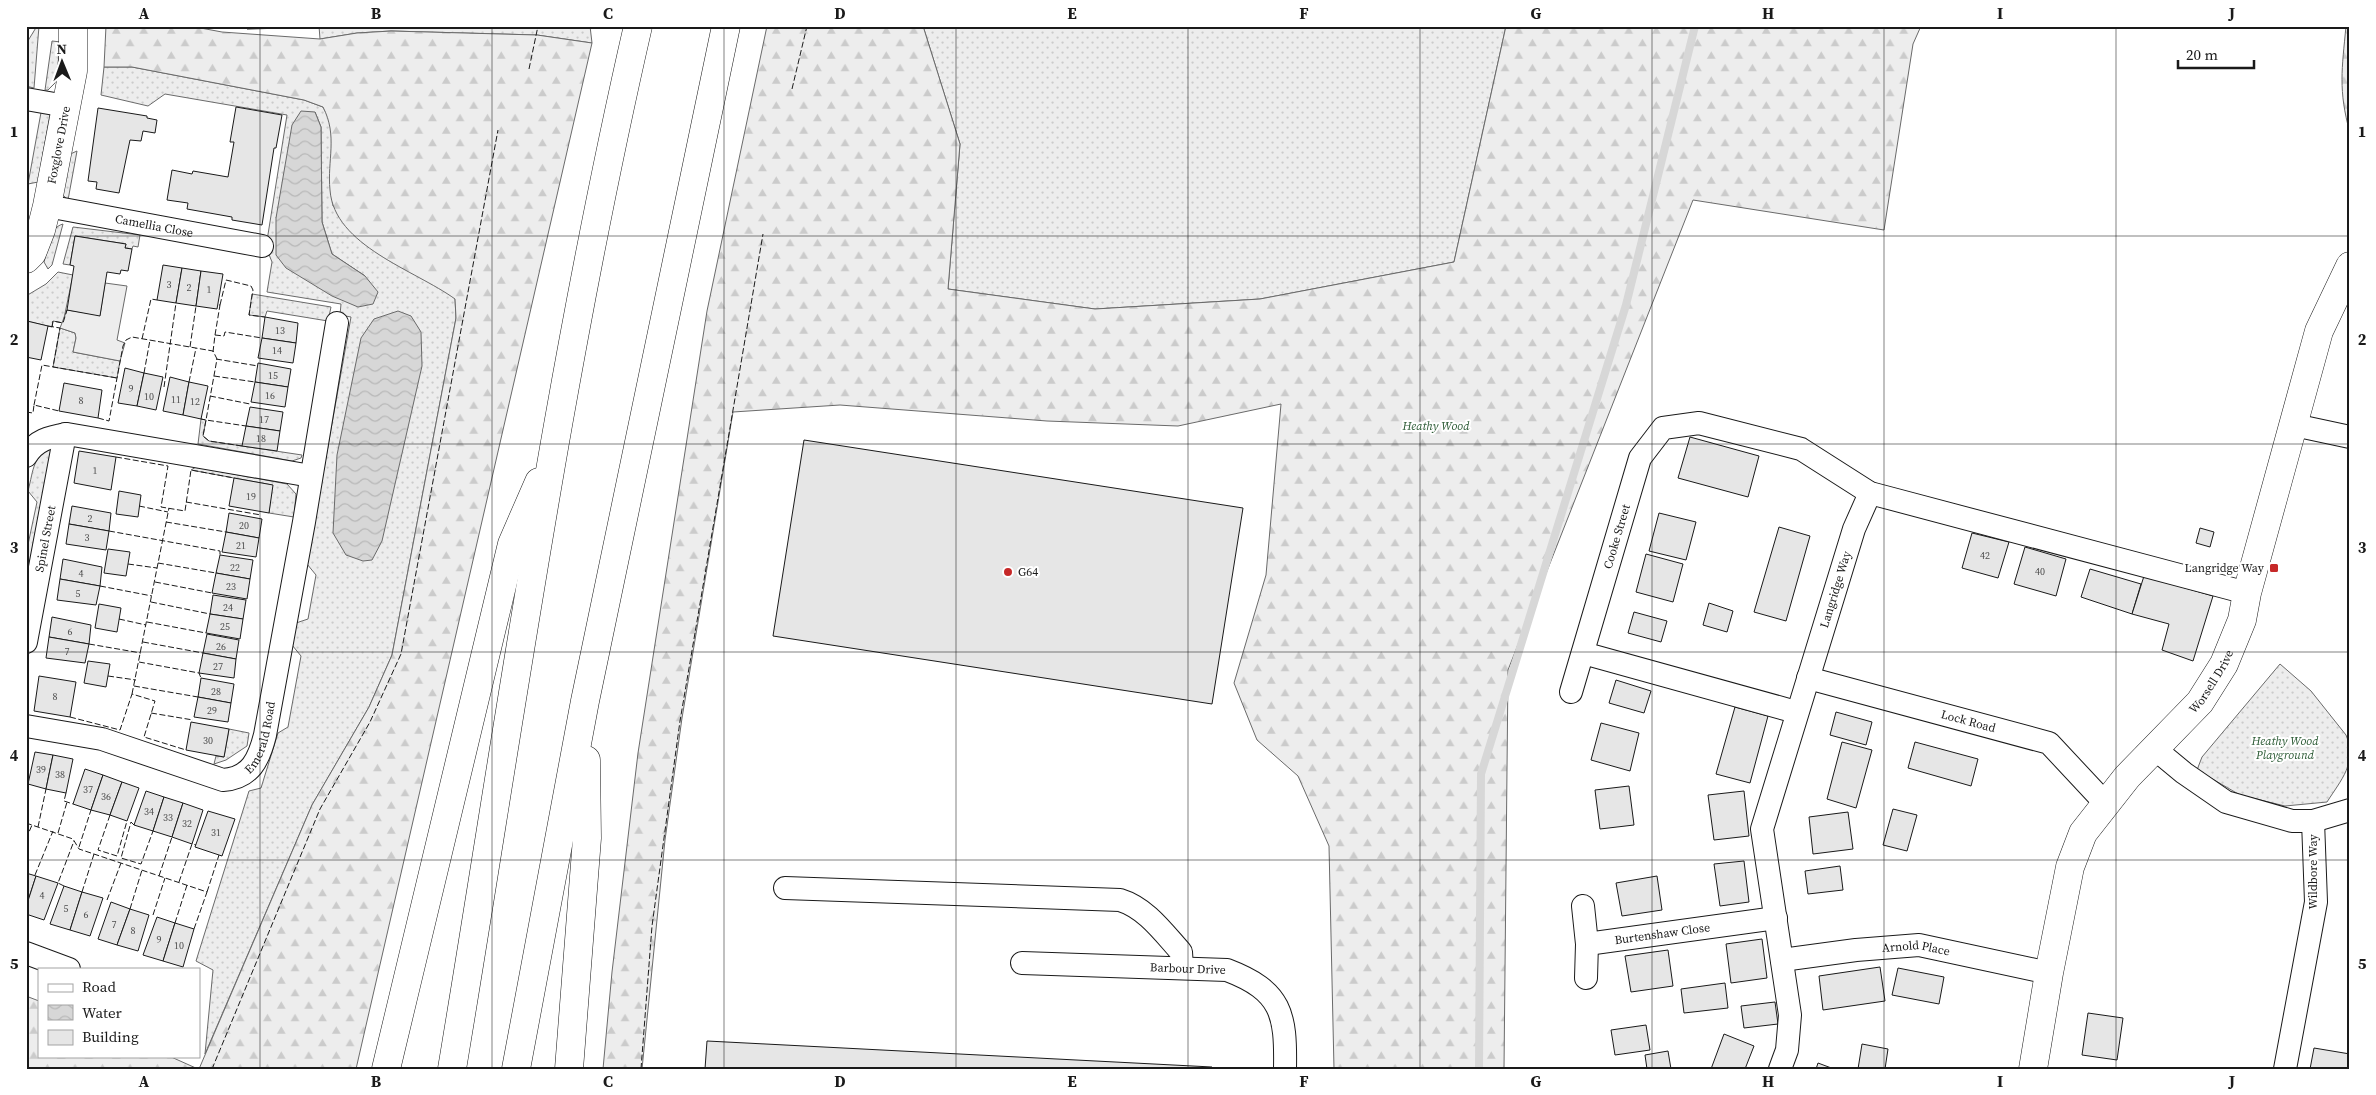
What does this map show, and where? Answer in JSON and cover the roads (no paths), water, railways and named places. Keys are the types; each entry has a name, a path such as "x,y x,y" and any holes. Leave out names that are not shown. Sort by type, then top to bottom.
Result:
{"main road":[{"name":"Foxglove Drive","path":"26,259 32,253 38,238 47,206 73,71 72,26"},
{"path":"452,1069 555,446 613,134 638,26"},
{"path":"516,1069 585,701 726,26"},
{"name":"Worsell Drive","path":"2037,1068 2049,973 2070,868 2083,833 2127,777 2200,702 2224,664 2242,620 2246,593 2319,331 2350,266"},
{"path":"386,1069 512,544 555,446"},
{"path":"569,1069 587,838 585,701"}],"street":[{"path":"26,99 66,106"},
{"name":"Camellia Close","path":"47,206 262,246"},
{"name":"Emerald Road","path":"26,726 102,739 223,780 235,779 246,772 255,762 261,750 264,734 337,323"},
{"name":"Cooke Street","path":"1583,653 1640,458 1663,428 1699,423 1801,449 1870,493"},
{"path":"2294,425 2350,438"},
{"path":"26,456 32,447 45,438 65,434 311,476"},
{"name":"Spinel Street","path":"26,642 65,434"},
{"path":"1870,493 2246,593"},
{"name":"Langridge Way","path":"1780,1069 1787,1050 1790,1015 1762,829 1796,712 1854,529 1870,493"},
{"path":"1571,692 1583,653 1796,712"},
{"name":"Lock Road","path":"1808,678 2049,743 2106,804"},
{"name":"Wildbore Way","path":"2155,749 2184,773 2226,802 2292,821 2313,821 2316,902 2285,1069"},
{"path":"2313,821 2350,810"},
{"path":"785,888 1120,900 1132,904 1149,917 1181,952 1182,968"},
{"path":"1583,906 1587,944 1586,978"},
{"name":"Burtenshaw Close","path":"1587,944 1776,918"},
{"name":"Arnold Place","path":"1782,960 1856,950 1919,945 2049,973"},
{"path":"26,953 66,968"},
{"name":"Barbour Drive","path":"1022,962 1227,970 1250,979 1264,989 1282,1018 1285,1034 1285,1069"}],"water":[{"path":"301,111 315,112 321,127 322,222 332,254 365,276 378,292 373,304 358,307 332,296 286,268 276,255 276,218 292,125"},
{"path":"398,311 411,316 421,332 422,366 382,541 372,560 363,561 346,555 333,533 337,455 361,338 374,319"}],"waterway":[{"path":"1479,1069 1481,774 1626,305 1695,26"}],"place":[{"name":"Langridge Way","path":"2274,568"},
{"name":"G64","path":"1008,572"}],"park label":[{"name":"Heathy Wood","path":"1436,426"},
{"name":"Heathy Wood Playground","path":"2285,748"}]}
